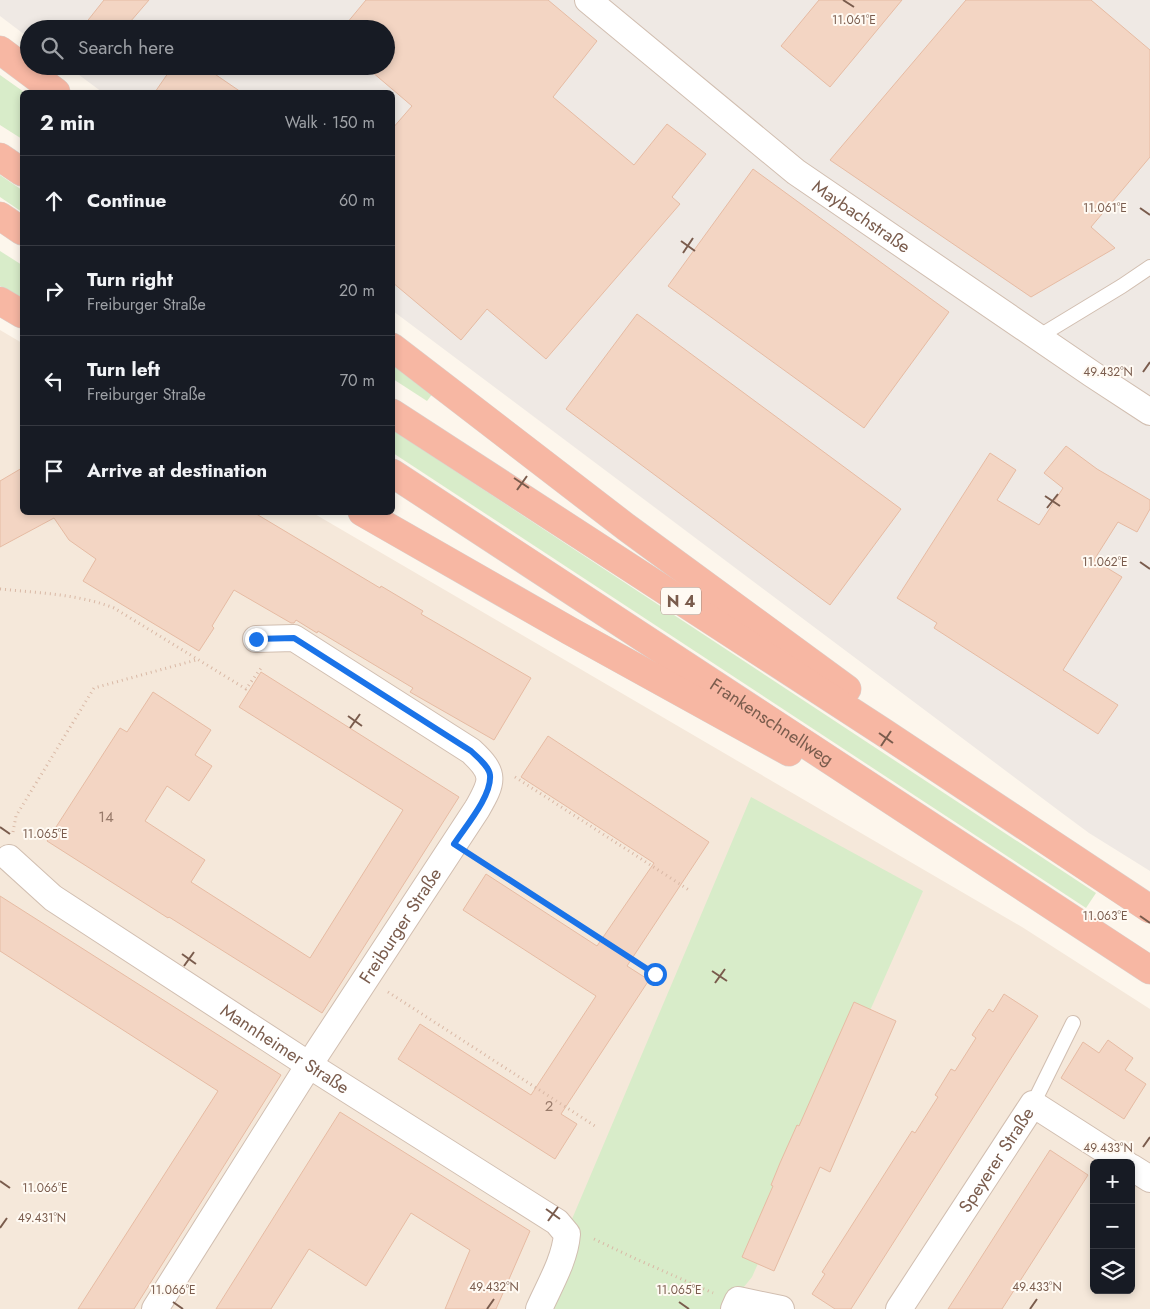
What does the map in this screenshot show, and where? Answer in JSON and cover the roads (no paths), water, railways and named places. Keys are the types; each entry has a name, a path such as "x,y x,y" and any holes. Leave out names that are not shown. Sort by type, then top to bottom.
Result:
{"highway":[{"path":"0,50 20,65"},
{"path":"33,75 53,90"},
{"path":"0,157 20,171"},
{"path":"0,216 20,230"},
{"path":"0,301 20,313"},
{"path":"395,349 626,527 839,682 970,789 1150,909"},
{"name":"N 4","path":"395,416 970,789"},
{"name":"Frankenschnellweg","path":"395,475 1150,970"},
{"path":"367,515 427,551 660,682 962,846"}],"street":[{"name":"Maybachstraße","path":"588,0 796,172 1150,412"},
{"name":"Freiburger Straße","path":"155,1309 309,1064 454,844 488,789 490,774 481,760 471,751 294,638 256,639"},
{"name":"Mannheimer Straße","path":"9,858 53,898 557,1222 566,1232 566,1240 560,1262 539,1309"},
{"name":"Speyerer Straße","path":"900,1309 1033,1104 1119,1159"},
{"path":"1135,1170 1150,1179"},
{"path":"736,1304 781,1309"}],"lane":[{"path":"1038,337 1122,286 1150,266"},
{"path":"1033,1104 1073,1023"}]}
